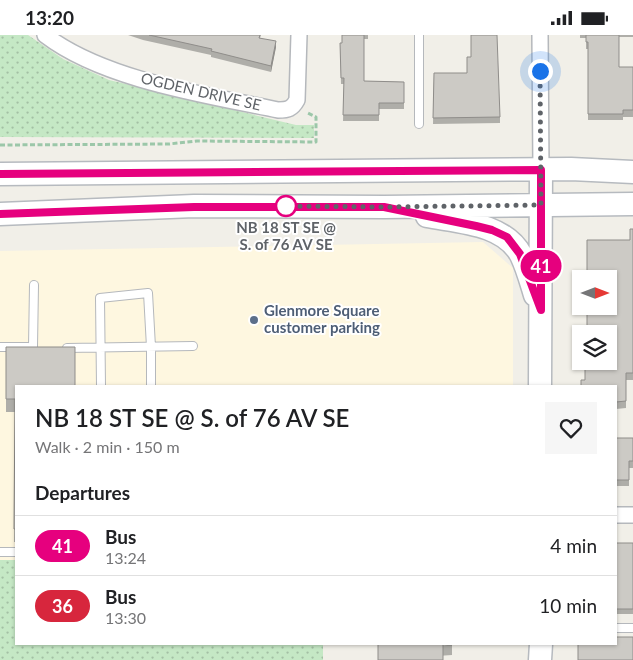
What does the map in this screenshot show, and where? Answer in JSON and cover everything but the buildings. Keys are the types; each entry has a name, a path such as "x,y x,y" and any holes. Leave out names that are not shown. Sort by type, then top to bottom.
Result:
{"street":[{"name":"OGDEN DRIVE SE","path":"45,35 57,44 91,61 133,76 183,90 278,110 294,106"},
{"path":"294,106 299,87 299,35"},
{"path":"540,35 540,385"},
{"path":"0,173 541,170 633,172"},
{"path":"0,214 185,207 633,204"},
{"path":"384,207 476,226 492,230 507,237 520,254 541,310"},
{"path":"617,515 633,515"},
{"path":"540,645 540,660"}],"lane":[{"path":"419,35 419,124"},
{"path":"33,347 34,285"},
{"path":"101,385 100,298 148,293 151,385"},
{"path":"62,347 193,346"},
{"path":"0,347 43,347"},
{"path":"0,551 15,552"},
{"path":"617,628 633,629"}],"path":[{"path":"0,145 169,144 197,141 316,142 316,117 294,106"}],"shaded area":[{"name":"Glenmore Square customer parking","path":"483,242 513,268 513,385 15,385 15,560 0,560 0,251"}],"green space":[{"path":"0,35 28,35 63,59 109,80 296,125 314,125 314,138 0,137"},
{"path":"0,560 15,560 15,645 323,645 323,660 0,660"}],"bus line":[{"name":"41","path":"0,174 194,171 541,170 541,310 520,254 507,237 492,230 476,226 384,207 166,207 0,214"}],"place":[{"name":"NB 18 ST SE @ S. of 76 AV SE","path":"286,206"},
{"name":"Glenmore Square customer parking","path":"254,320"}],"route":[{"path":"286,206 284,206 541,205 540,71"}]}
